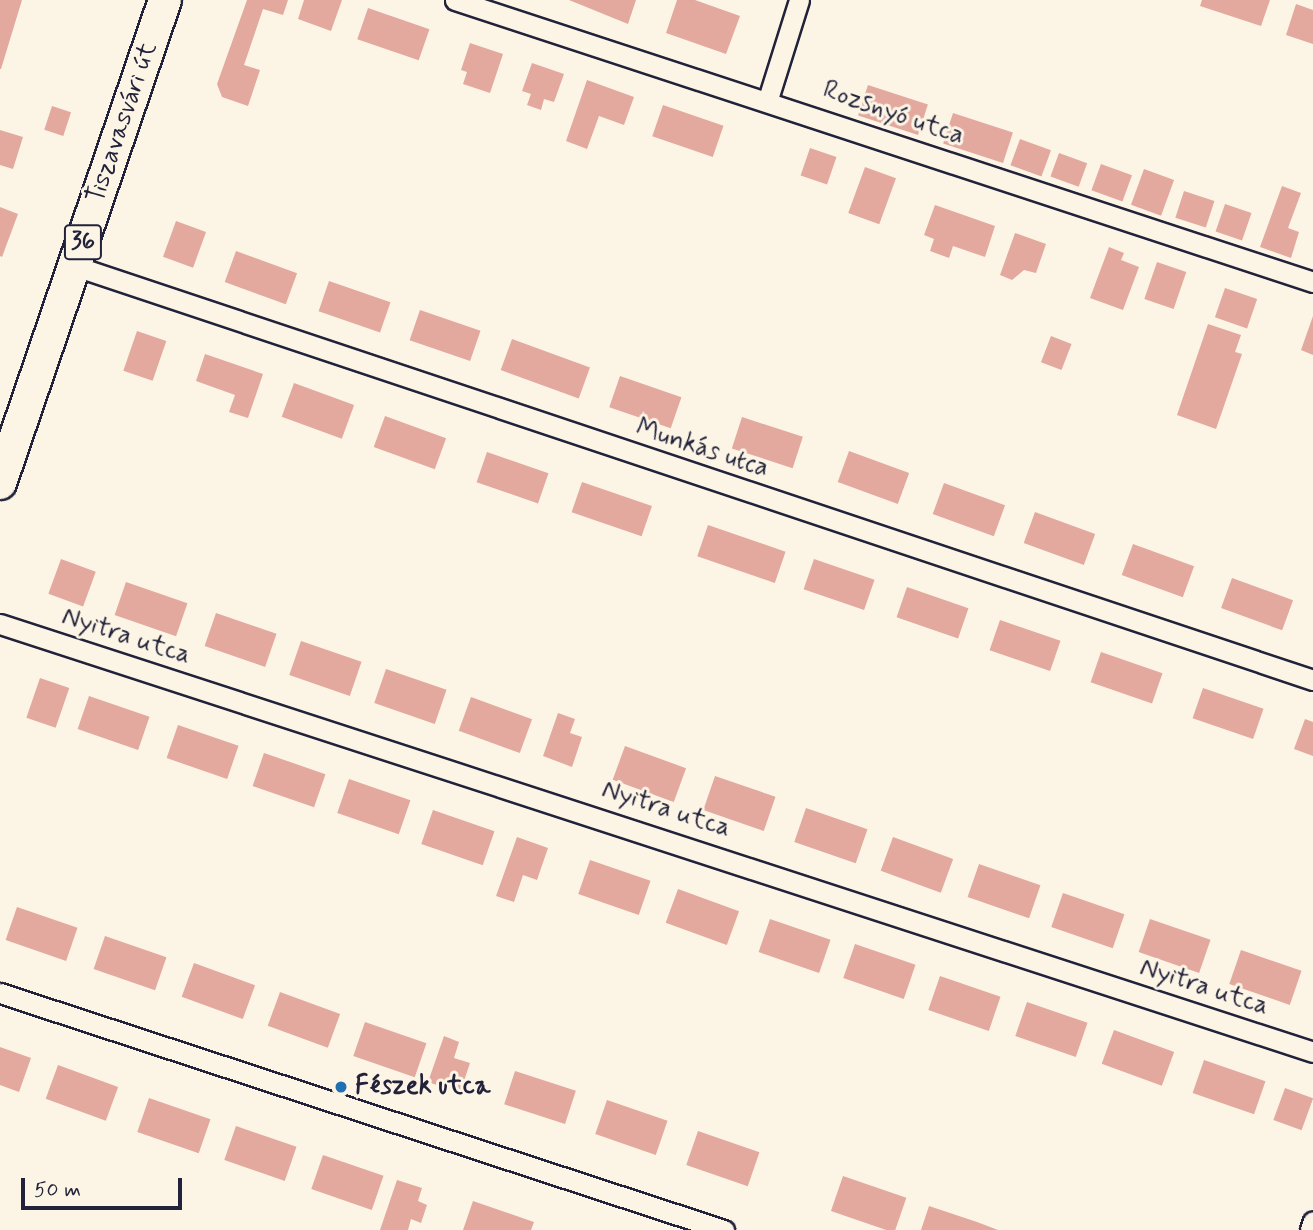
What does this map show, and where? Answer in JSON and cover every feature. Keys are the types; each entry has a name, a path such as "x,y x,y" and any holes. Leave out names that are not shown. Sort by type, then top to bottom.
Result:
{"main road":[{"name":"Tiszavasvári út","path":"0,483 165,0"}],"street":[{"name":"Rozsnyó utca","path":"455,0 768,99 1313,282"},
{"path":"768,99 799,0"},
{"name":"Munkás utca","path":"75,266 1313,681"},
{"name":"Nyitra utca","path":"0,624 1313,1052"},
{"path":"0,993 724,1230"},
{"path":"1310,1230 1313,1221"}],"building":[{"path":"0,0 22,0 1,69 0,69"},
{"path":"247,0 288,0 283,15 263,9 244,65 260,70 248,106 222,97 217,84"},
{"path":"304,0 342,0 331,31 298,19"},
{"path":"569,0 636,0 628,24"},
{"path":"677,0 695,0 740,16 726,54 666,33"},
{"path":"1202,0 1270,0 1261,26 1200,6"},
{"path":"1296,4 1313,10 1313,44 1286,35"},
{"path":"368,8 429,29 419,60 357,39"},
{"path":"470,43 503,54 490,93 463,84 467,72 461,70"},
{"path":"532,63 564,74 554,102 544,99 541,110 527,105 531,94 522,91"},
{"path":"587,80 634,97 624,125 599,116 587,149 566,141"},
{"path":"868,85 928,104 918,135 858,115"},
{"path":"663,105 724,126 713,157 652,136"},
{"path":"52,106 71,112 63,136 44,130"},
{"path":"953,113 1013,132 1003,163 943,143"},
{"path":"0,130 23,137 13,169 0,165"},
{"path":"1020,139 1051,150 1041,177 1010,165"},
{"path":"810,148 836,157 827,185 801,175"},
{"path":"1059,153 1087,163 1079,187 1050,176"},
{"path":"1101,164 1132,175 1122,202 1091,190"},
{"path":"865,167 896,178 879,224 848,213"},
{"path":"1144,169 1174,180 1161,216 1131,205"},
{"path":"1282,186 1301,193 1288,228 1299,232 1291,258 1260,247"},
{"path":"1184,191 1214,201 1206,228 1175,218"},
{"path":"1225,204 1251,213 1242,241 1216,231"},
{"path":"935,205 995,226 985,257 953,246 949,258 930,251 934,239 924,235"},
{"path":"0,207 18,214 2,257 0,256"},
{"path":"176,221 206,232 193,268 163,257"},
{"path":"1015,233 1046,244 1036,273 1024,270 1012,280 1000,275"},
{"path":"1109,247 1124,253 1121,260 1139,267 1123,310 1090,298"},
{"path":"236,251 297,273 286,304 225,282"},
{"path":"1157,262 1186,272 1174,309 1144,299"},
{"path":"329,281 390,302 380,332 319,311"},
{"path":"1225,288 1257,299 1247,328 1215,317"},
{"path":"420,310 481,331 470,361 410,340"},
{"path":"1313,316 1313,355 1301,350"},
{"path":"1208,324 1241,335 1235,352 1242,354 1216,429 1177,415"},
{"path":"137,331 166,341 153,381 123,371"},
{"path":"1051,336 1072,344 1062,370 1041,362"},
{"path":"512,339 590,367 579,398 501,370"},
{"path":"205,354 263,374 248,418 229,412 235,395 196,381"},
{"path":"620,376 681,397 671,428 609,407"},
{"path":"294,383 354,405 342,439 282,417"},
{"path":"385,416 446,438 435,469 374,447"},
{"path":"742,417 803,437 793,468 732,448"},
{"path":"849,451 909,473 898,504 838,482"},
{"path":"487,452 548,473 538,503 477,482"},
{"path":"582,482 652,506 642,536 572,512"},
{"path":"944,483 1005,505 994,536 933,514"},
{"path":"1035,512 1095,534 1084,565 1024,543"},
{"path":"708,525 786,552 775,583 697,556"},
{"path":"1133,544 1194,566 1183,597 1122,575"},
{"path":"61,559 96,572 83,606 48,594"},
{"path":"814,559 875,580 864,610 804,589"},
{"path":"1232,578 1293,600 1282,630 1221,608"},
{"path":"126,582 187,603 176,636 115,615"},
{"path":"907,587 968,608 958,638 897,617"},
{"path":"216,613 277,634 265,667 205,646"},
{"path":"1000,620 1061,641 1050,671 990,650"},
{"path":"301,641 362,662 350,696 289,675"},
{"path":"1101,652 1162,673 1152,703 1091,682"},
{"path":"386,669 447,690 435,724 374,703"},
{"path":"40,678 69,688 56,728 26,718"},
{"path":"1203,688 1264,709 1253,739 1193,718"},
{"path":"89,696 150,717 138,750 78,729"},
{"path":"471,697 532,719 520,753 459,731"},
{"path":"558,713 575,719 570,733 582,737 572,767 543,756"},
{"path":"1305,719 1313,722 1313,756 1294,749"},
{"path":"178,725 239,746 227,779 167,758"},
{"path":"625,746 686,768 674,802 613,780"},
{"path":"264,753 325,774 314,807 253,786"},
{"path":"715,776 776,797 764,831 703,810"},
{"path":"349,779 410,800 399,834 337,813"},
{"path":"806,808 867,829 856,863 794,842"},
{"path":"433,810 494,831 483,865 421,844"},
{"path":"517,837 548,848 537,880 523,875 514,902 496,896"},
{"path":"893,837 953,859 941,893 881,871"},
{"path":"590,860 651,881 639,915 578,894"},
{"path":"979,864 1040,885 1029,918 968,897"},
{"path":"678,889 739,911 727,945 666,923"},
{"path":"1063,893 1124,914 1113,948 1051,927"},
{"path":"17,907 78,928 66,961 6,940"},
{"path":"770,919 831,940 819,973 759,952"},
{"path":"1150,919 1211,940 1199,973 1139,952"},
{"path":"105,936 166,957 155,990 94,969"},
{"path":"855,944 916,965 904,999 843,978"},
{"path":"1241,950 1302,971 1290,1005 1229,984"},
{"path":"194,963 255,985 243,1019 182,997"},
{"path":"940,976 1001,997 989,1031 928,1010"},
{"path":"280,992 340,1014 328,1048 268,1026"},
{"path":"1027,1002 1088,1023 1076,1057 1015,1036"},
{"path":"365,1022 426,1043 415,1077 353,1056"},
{"path":"1114,1030 1174,1052 1162,1086 1102,1064"},
{"path":"444,1036 459,1042 454,1058 470,1063 460,1093 428,1082"},
{"path":"0,1047 31,1058 19,1092 0,1085"},
{"path":"1204,1060 1265,1081 1254,1114 1193,1093"},
{"path":"58,1065 118,1087 106,1121 46,1099"},
{"path":"515,1071 576,1091 565,1124 504,1104"},
{"path":"1285,1088 1313,1098 1302,1130 1273,1120"},
{"path":"149,1098 210,1119 199,1153 137,1132"},
{"path":"607,1100 668,1121 656,1155 595,1134"},
{"path":"236,1126 297,1147 285,1181 224,1160"},
{"path":"698,1131 759,1152 748,1186 686,1165"},
{"path":"323,1155 384,1176 372,1210 311,1189"},
{"path":"843,1176 906,1198 895,1230 886,1230 831,1211"},
{"path":"397,1180 422,1188 418,1201 427,1205 421,1223 411,1219 408,1230 380,1230"},
{"path":"473,1201 534,1222 531,1230 463,1230"},
{"path":"929,1206 977,1222 998,1230 921,1230"}],"place":[{"name":"Fészek utca","path":"341,1087"}]}
